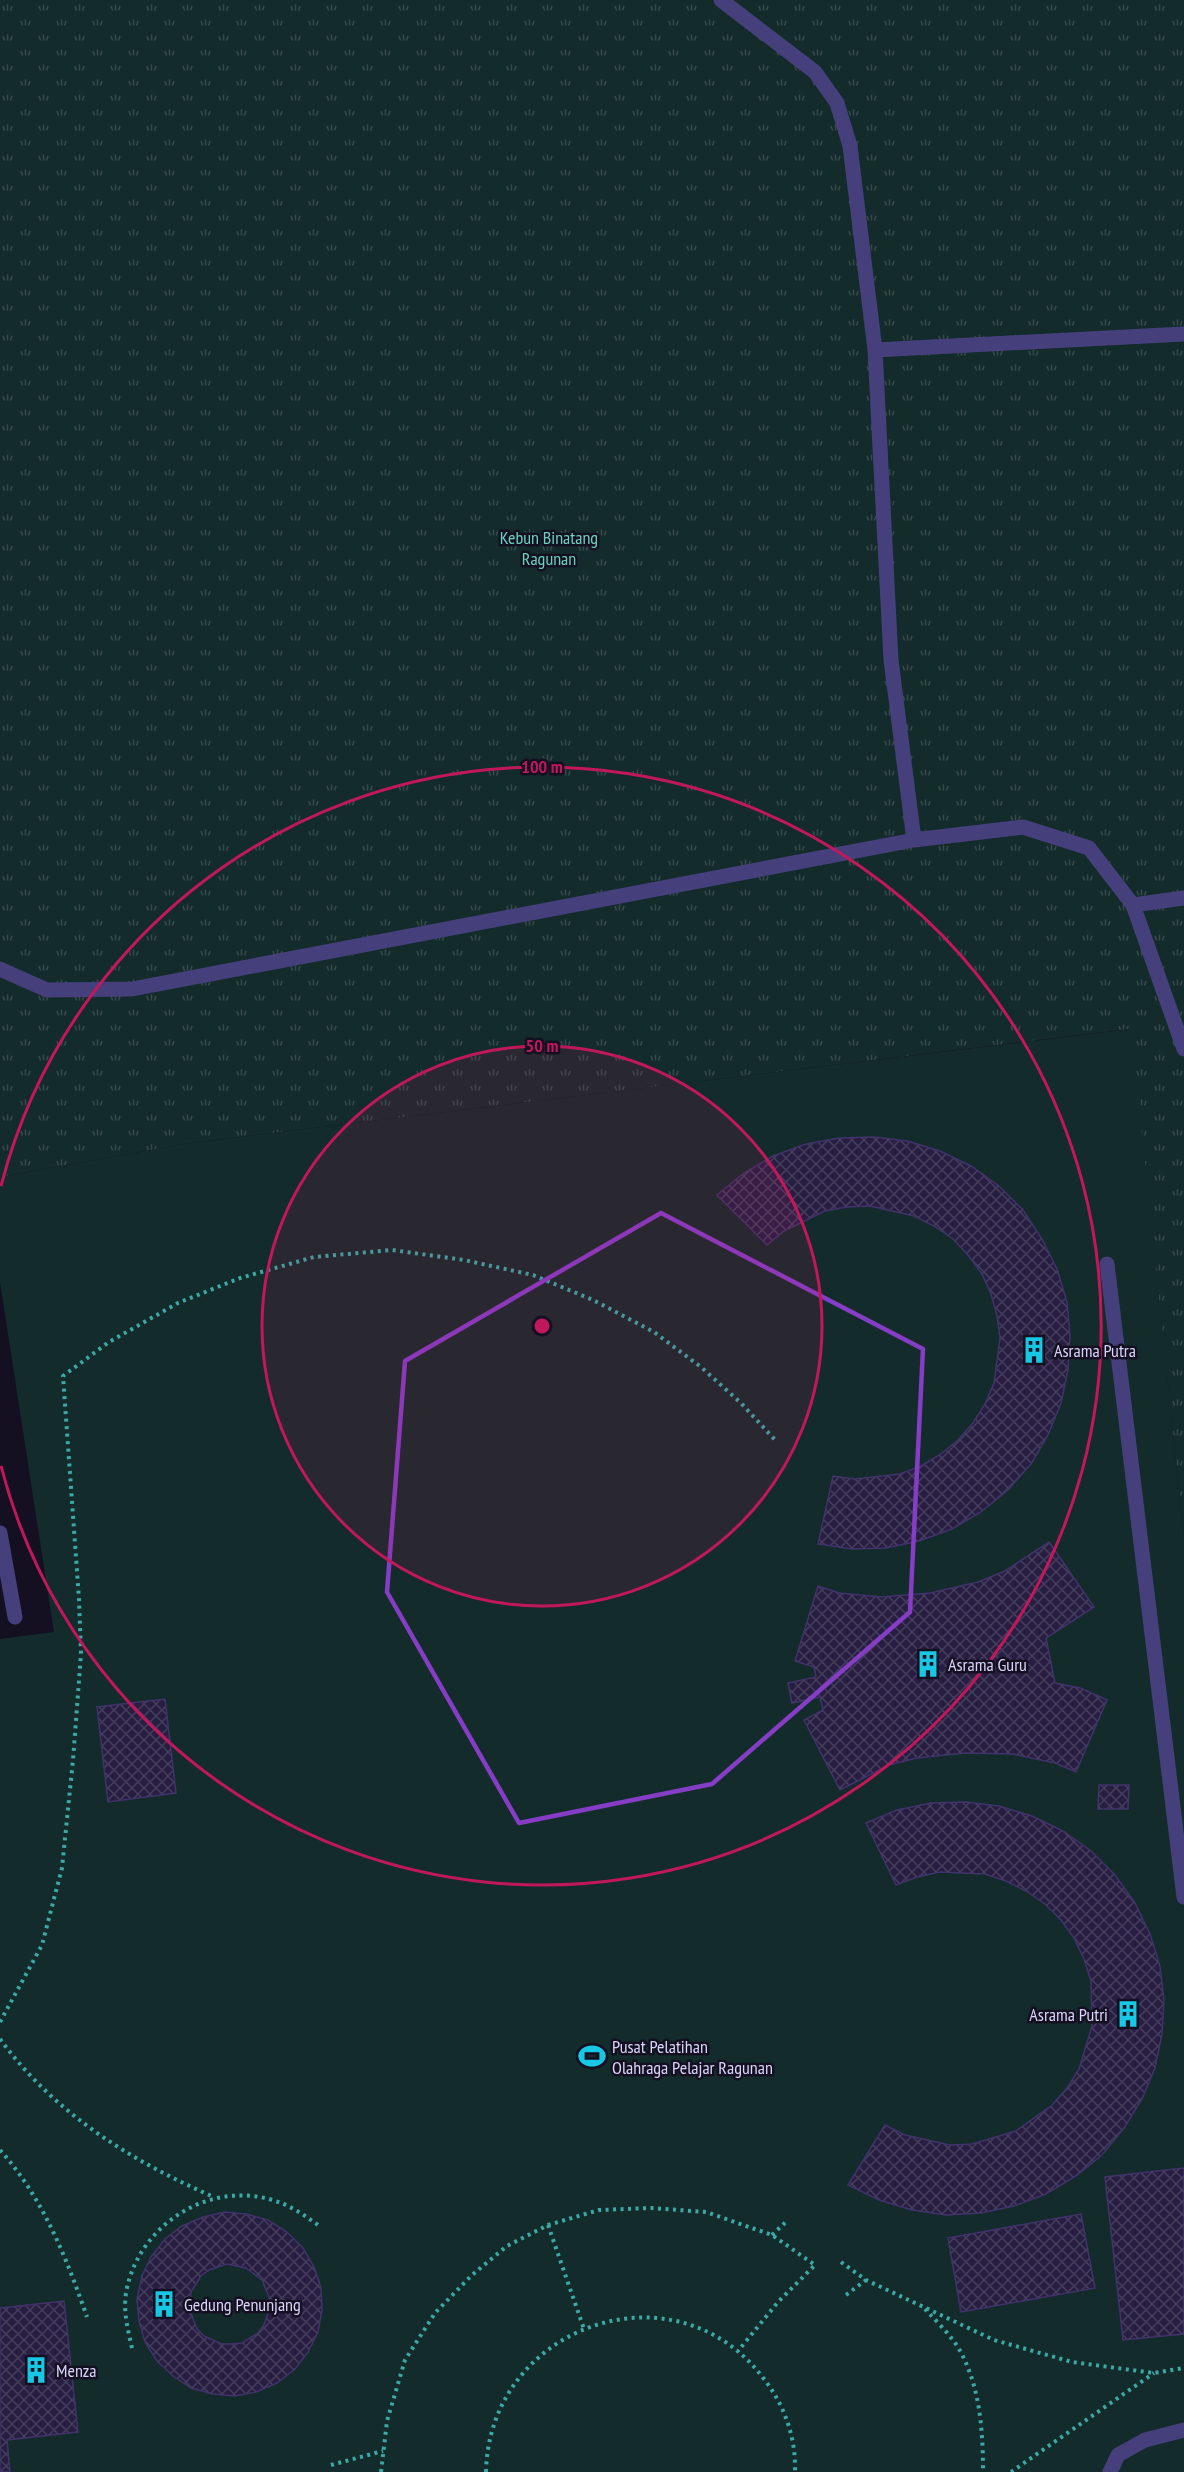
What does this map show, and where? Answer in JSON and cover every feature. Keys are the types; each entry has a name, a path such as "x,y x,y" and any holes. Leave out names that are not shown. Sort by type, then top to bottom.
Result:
{"lane":[{"path":"721,0 816,72 837,103 850,146 874,350 891,660 914,840"},
{"path":"874,350 1184,334"},
{"path":"0,969 47,990 132,989 914,840 1023,827 1089,848 1133,905 1184,1049"},
{"path":"1133,905 1184,898"},
{"path":"1107,1264 1184,1897"},
{"path":"0,1533 15,1617"},
{"path":"1110,2472 1118,2455 1145,2440 1184,2430"}],"path":[{"path":"0,2022 42,1945 62,1868 74,1760 81,1643 63,1376 109,1342 178,1303 240,1278 314,1257 392,1250 464,1260 533,1275 593,1300 654,1332 701,1367 741,1403 777,1442"},
{"path":"0,2039 18,2064 65,2109 117,2148 215,2198"},
{"path":"0,2150 33,2192 57,2237 87,2318"},
{"path":"132,2348 126,2321 126,2294 134,2267 147,2243 165,2223 188,2208 215,2198 242,2195 269,2199 295,2209 318,2225"},
{"path":"381,2472 387,2421 405,2360 435,2313 472,2275 507,2246 548,2225 599,2210 651,2208 706,2212 772,2235 815,2265 778,2302 738,2351"},
{"path":"772,2235 788,2220"},
{"path":"548,2225 584,2329"},
{"path":"841,2262 866,2280 1005,2343 1072,2362 1154,2373 1184,2368"},
{"path":"846,2295 866,2280"},
{"path":"925,2308 958,2348 976,2390 983,2439 983,2472"},
{"path":"486,2472 491,2431 500,2407 512,2385 528,2365 548,2348 584,2329 618,2319 643,2317 694,2326 738,2351 757,2369 772,2389 784,2411 792,2436 795,2472"},
{"path":"1011,2472 1154,2373"},
{"path":"331,2465 383,2451"}],"highlighted area":[{"path":"661,1213 923,1349 910,1612 712,1784 519,1823 387,1592 405,1361"}],"green space":[{"name":"Kebun Binatang Ragunan","path":"0,0 1184,0 1184,1538 1130,1029 190,1143 0,1177"},
{"name":"Pusat Pelatihan Olahraga Pelajar Ragunan","path":"1131,1029 1184,1538 1184,2472 0,2472 0,1639 54,1632 0,1282 0,1177 190,1143"}],"building":[{"name":"Asrama Putra","path":"874,1137 907,1141 940,1151 971,1166 999,1186 1023,1210 1042,1239 1057,1269 1067,1302 1070,1336 1068,1370 1061,1403 1048,1435 1031,1464 1008,1490 981,1512 952,1529 919,1541 886,1548 852,1549 818,1544 833,1476 855,1479 900,1474 921,1466 941,1454 973,1423 994,1383 1000,1338 991,1294 982,1274 953,1239 914,1216 870,1206 825,1211 784,1231 767,1245 717,1195 744,1173 773,1156 806,1144 839,1138"},
{"name":"Asrama Guru","path":"1049,1542 1094,1607 1046,1638 1055,1683 1080,1688 1107,1700 1076,1772 1055,1763 1013,1754 965,1753 917,1758 889,1765 840,1790 804,1720 823,1710 820,1697 792,1703 788,1683 816,1677 814,1667 795,1661 818,1586 839,1593 882,1597 930,1593 978,1582 1005,1571"},
{"path":"165,1699 176,1793 108,1802 97,1707"},
{"path":"1099,1785 1129,1785 1128,1809 1098,1809"},
{"name":"Asrama Putri","path":"966,1802 999,1806 1032,1816 1063,1831 1091,1851 1115,1875 1135,1903 1150,1934 1160,1966 1164,2000 1162,2034 1155,2068 1142,2099 1124,2128 1102,2155 1076,2176 1046,2194 1014,2206 981,2213 946,2215 912,2210 879,2200 848,2185 885,2125 905,2135 950,2145 972,2144 1016,2131 1052,2105 1067,2088 1079,2069 1092,2026 1091,1981 1084,1959 1074,1938 1045,1904 1006,1881 985,1874 940,1872 896,1885 866,1823 897,1810 931,1803"},
{"path":"1184,2168 1184,2334 1123,2340 1105,2177"},
{"name":"Gedung Penunjang","path":"225,2212 246,2214 268,2220 287,2232 303,2248 314,2267 321,2288 322,2310 318,2332 308,2352 295,2369 277,2383 256,2392 235,2396 213,2394 191,2388 157,2361 145,2342 139,2321 137,2299 142,2276 151,2257 165,2239 182,2226 203,2217","holes":["227,2264 246,2268 262,2280 269,2297 270,2307 264,2325 258,2333 242,2343 222,2344 204,2336 197,2329 190,2311 191,2292 201,2276 209,2270"]},
{"path":"1081,2214 1095,2288 961,2312 948,2238"},
{"name":"Menza","path":"64,2301 78,2432 7,2440 10,2472 0,2472 0,2308"}],"place":[{"name":"Asrama Putra","path":"1034,1350"},
{"name":"Asrama Guru","path":"928,1664"},
{"name":"Asrama Putri","path":"1128,2014"},
{"name":"Pusat Pelatihan Olahraga Pelajar Ragunan","path":"592,2056"},
{"name":"Gedung Penunjang","path":"164,2304"},
{"name":"Menza","path":"36,2370"}]}
